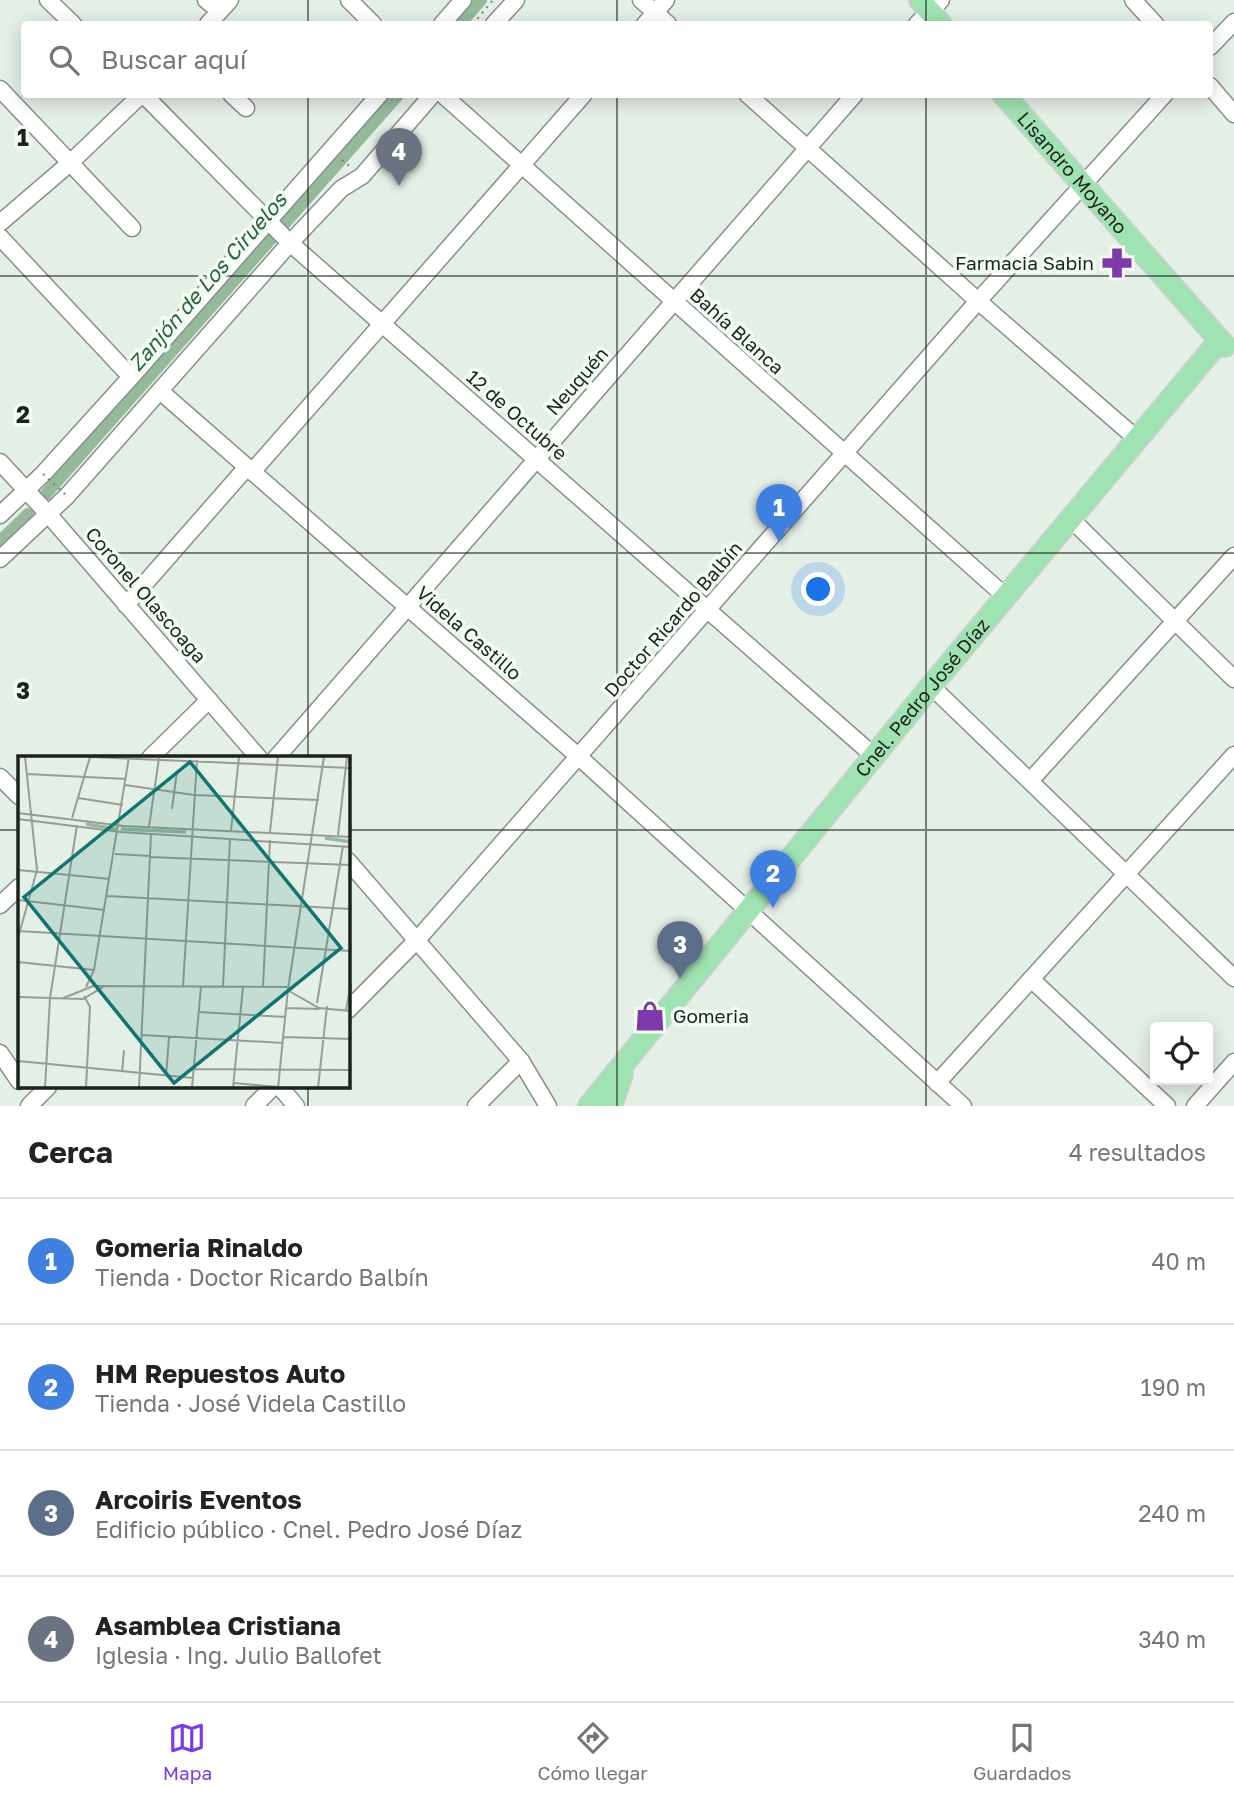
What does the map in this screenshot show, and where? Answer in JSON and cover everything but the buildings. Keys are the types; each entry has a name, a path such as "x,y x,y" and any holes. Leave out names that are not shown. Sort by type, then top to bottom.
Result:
{"main road":[{"name":"Lisandro Moyano","path":"1007,98 1229,344"},
{"name":"Cnel. Pedro José Díaz","path":"589,1106 931,686 1137,439 1201,363 1229,344"},
{"name":"Cnel. Pedro José Díaz","path":"611,1106 628,1059"}],"street":[{"path":"48,0 70,21"},
{"path":"206,0 225,6 211,21"},
{"path":"349,0 370,21"},
{"path":"445,21 463,0"},
{"path":"497,21 516,0"},
{"path":"641,0 650,19 666,0"},
{"path":"1133,0 1152,21"},
{"path":"1213,43 1234,22"},
{"path":"0,89 132,228"},
{"path":"1213,90 1234,114"},
{"path":"0,223 70,163 138,98"},
{"name":"12 de Octubre","path":"146,98 279,232 874,756"},
{"path":"235,98 246,108"},
{"path":"0,559 49,515 160,391 377,98"},
{"path":"0,515 43,474 131,377 279,232 362,176 430,98"},
{"name":"Bahía Blanca","path":"446,98 1006,597"},
{"path":"126,605 383,324 581,98"},
{"path":"751,98 1137,439"},
{"name":"Neuquén","path":"278,756 852,98"},
{"name":"Doctor Ricardo Balbín","path":"350,1008 417,940 978,301 1161,98"},
{"path":"0,237 131,377"},
{"name":"Videla Castillo","path":"160,391 579,757 963,1106"},
{"name":"Coronel Olascoaga","path":"0,462 257,756"},
{"path":"1071,519 1234,679"},
{"path":"1030,781 1234,556"},
{"path":"931,686 1234,978"},
{"path":"152,756 209,700"},
{"path":"937,1083 1234,755"},
{"path":"0,777 18,795"},
{"path":"350,863 521,1061 550,1104"},
{"path":"0,905 18,888"},
{"path":"1031,979 1167,1106"},
{"path":"0,1053 18,1080"},
{"path":"476,1106 521,1061"},
{"path":"1195,1106 1234,1062"},
{"path":"24,1088 33,1104 47,1088"},
{"path":"254,1106 272,1088"},
{"path":"281,1088 296,1106"}],"path":[{"path":"476,21 494,0"},
{"path":"337,156 351,167"},
{"path":"43,474 67,496"}],"waterway":[{"name":"Zanjón de Los Ciruelos","path":"463,21 481,0"},
{"name":"Zanjón de Los Ciruelos","path":"45,495 395,98"},
{"name":"Zanjón de Los Ciruelos","path":"0,541 28,514"}],"place":[{"name":"Asamblea Cristiana","path":"399,186"},
{"name":"Farmacia Sabin","path":"1117,263"},
{"name":"Gomeria Rinaldo","path":"779,542"},
{"name":"HM Repuestos Auto","path":"773,908"},
{"name":"Arcoiris Eventos","path":"680,979"},
{"name":"Gomeria","path":"650,1016"}]}
